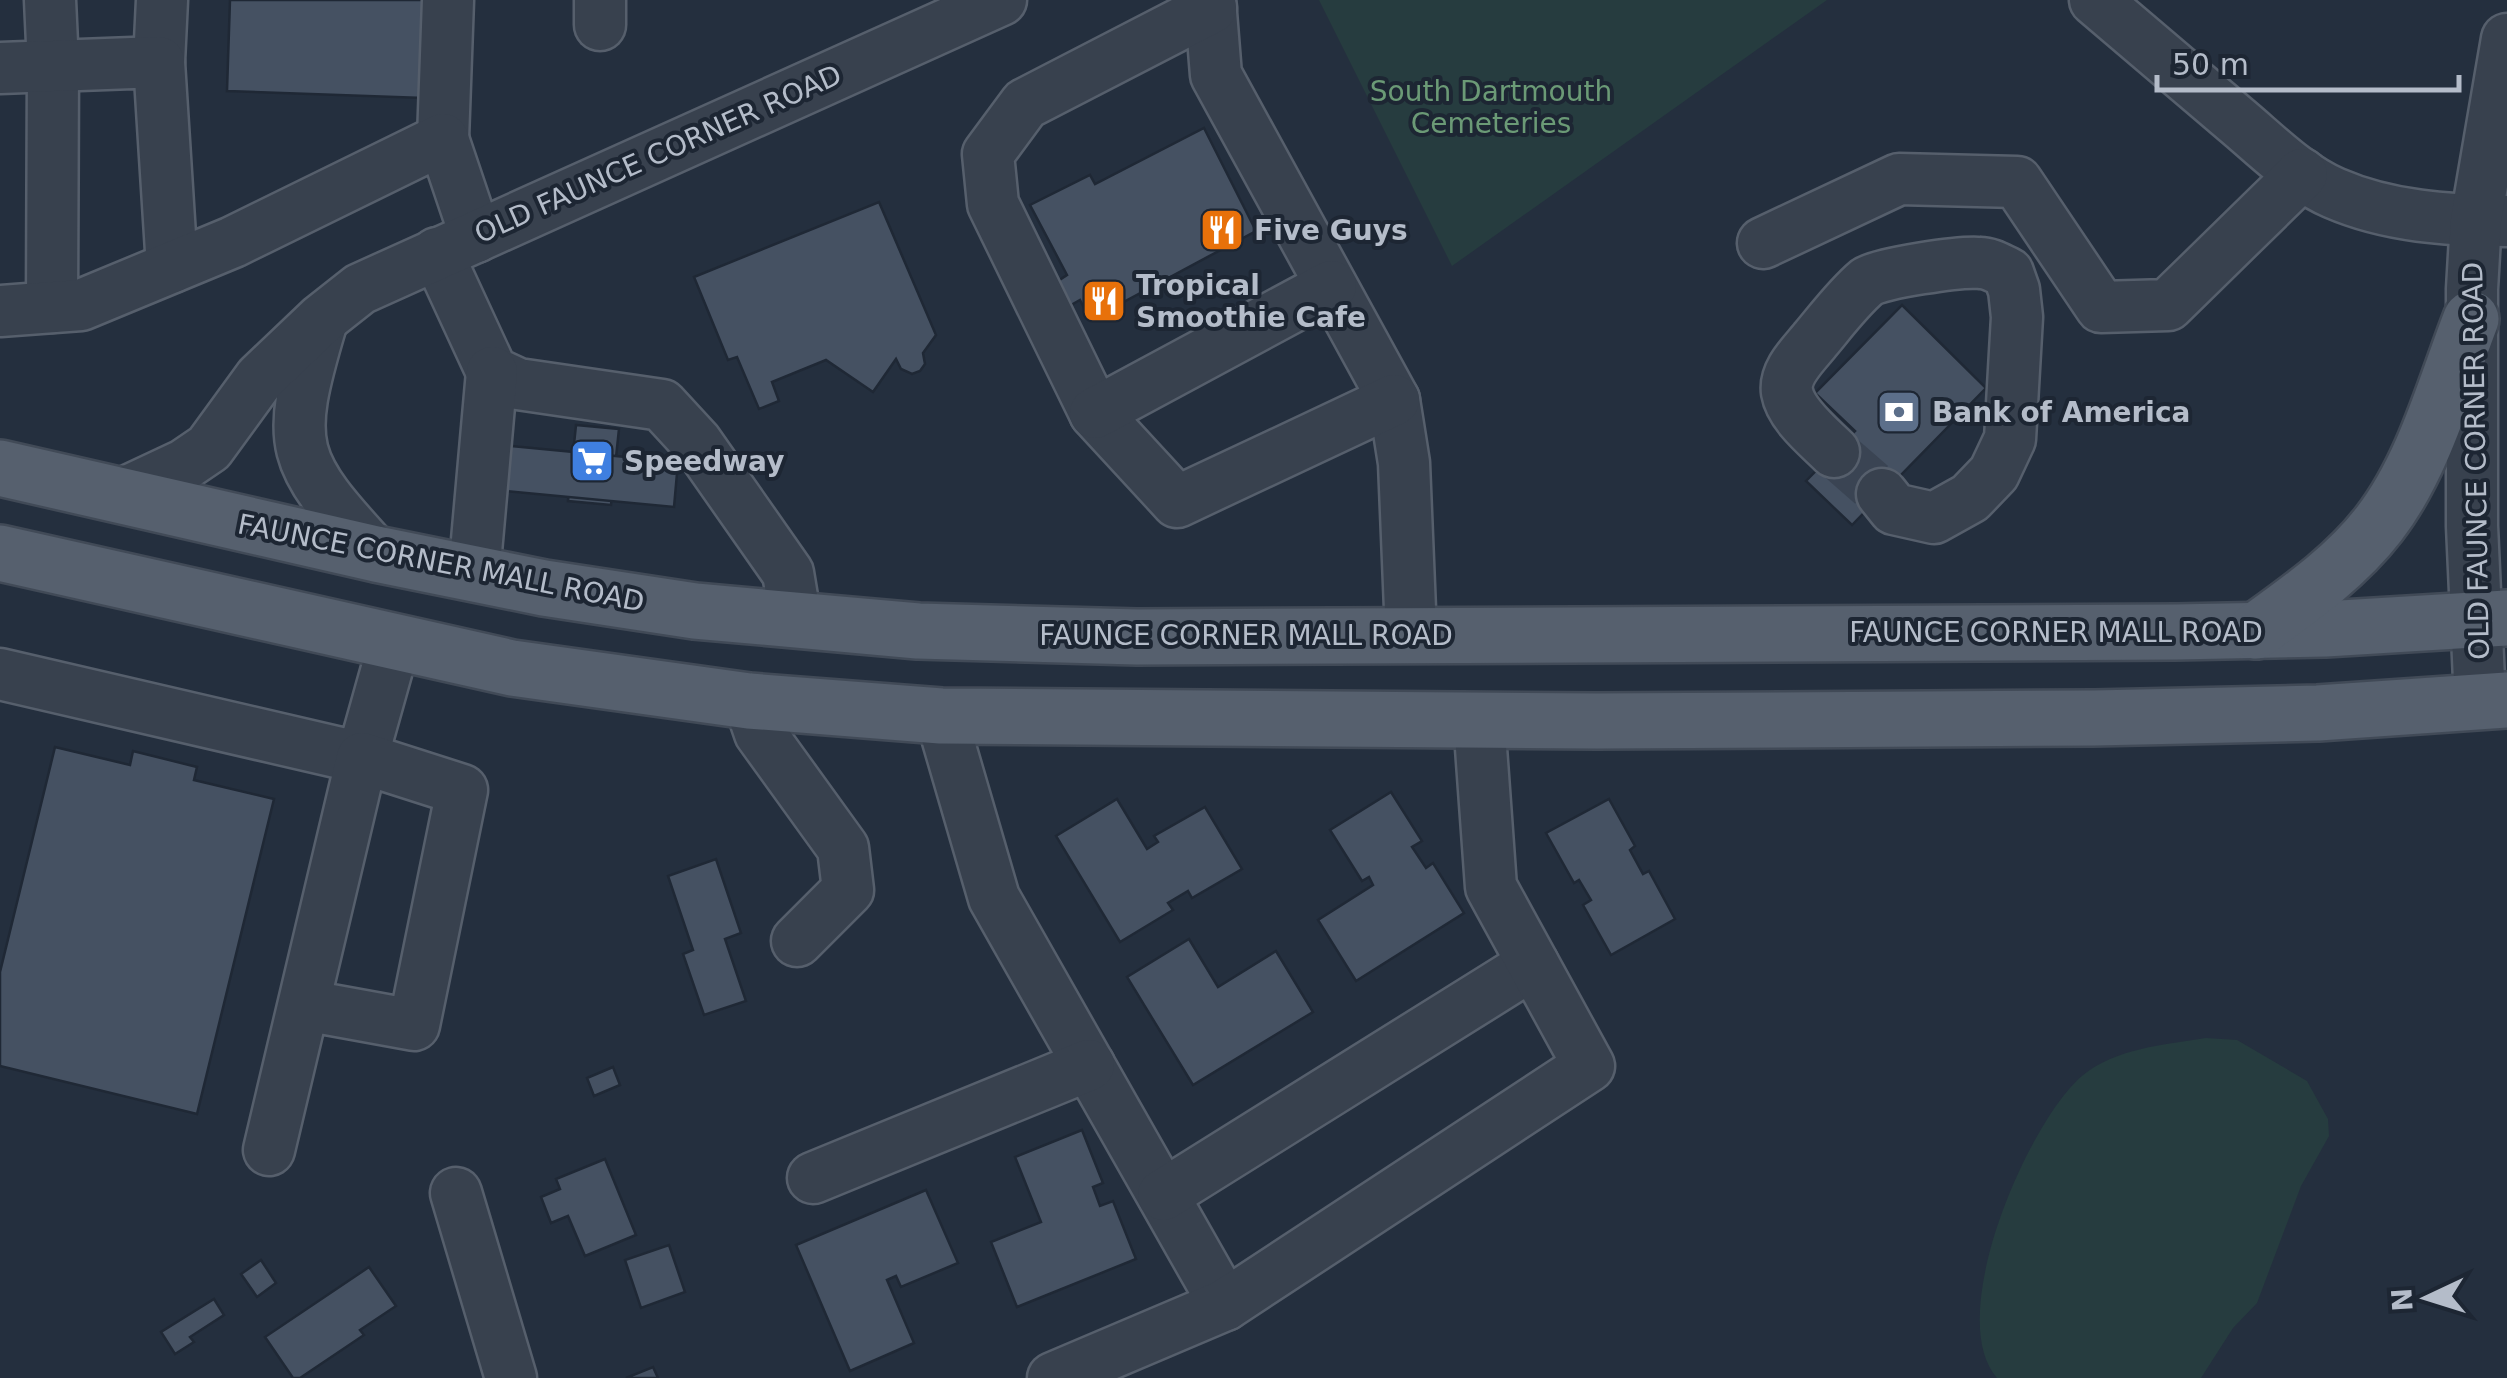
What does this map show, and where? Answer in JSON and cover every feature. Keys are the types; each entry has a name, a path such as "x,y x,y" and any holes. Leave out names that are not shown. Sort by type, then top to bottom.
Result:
{"main road":[{"path":"2256,631 2311,591 2381,522 2429,430 2471,318"},
{"name":"FAUNCE CORNER MALL ROAD","path":"0,468 376,554 620,601 918,632 1066,637 2256,631 2491,620"},
{"path":"0,553 394,644 529,671 749,701 941,716 1478,720 2214,716 2494,701"}],"street":[{"path":"50,0 52,307"},
{"path":"162,0 160,62 172,267"},
{"path":"448,0 443,139 457,245 492,372 474,574"},
{"name":"OLD FAUNCE CORNER ROAD","path":"120,494 184,466 209,448 260,378 360,289 1000,0"},
{"path":"2095,0 2302,174 2330,191 2366,205 2424,217 2492,221"},
{"path":"1394,400 1178,502 1095,413 993,204 988,154 1024,104 1210,4 1216,75 1394,400 1404,463 1411,634"},
{"name":"OLD FAUNCE CORNER ROAD","path":"2494,701 2471,318 2492,221 2507,39"},
{"path":"0,68 160,62"},
{"path":"0,311 81,305 232,242 443,139"},
{"path":"1763,243 1900,180 2017,182 2101,307 2168,306 2302,174"},
{"path":"2008,273 2055,238"},
{"path":"1834,452 1796,411 1787,394 1788,379 1798,360 1858,292 1870,280 1887,274 1958,262 1985,263 2008,273"},
{"path":"1882,494 1894,509 1934,518 1970,498 1994,472 2010,438 2017,317 2008,273"},
{"path":"1095,413 1331,286"},
{"path":"322,319 298,406 302,452 316,484 376,554"},
{"path":"492,372 518,384 662,405 696,443 788,574 796,621"},
{"path":"269,1150 362,758 394,644"},
{"path":"0,674 362,758 462,790 414,1025 304,1005"},
{"path":"749,701 760,733 843,848 848,890 797,940"},
{"path":"941,716 994,898 1225,1304"},
{"path":"1053,1378 1225,1304 1589,1066 1491,887 1478,720"},
{"path":"1163,1196 1533,964"},
{"path":"813,1178 1089,1066"},
{"path":"456,1194 498,1372"}],"green space":[{"name":"South Dartmouth Cemeteries","path":"1319,0 1827,0 1452,266"},
{"path":"2206,1038 2237,1040 2307,1081 2328,1119 2329,1136 2301,1186 2257,1303 2233,1328 2201,1378 1997,1378 1983,1349 1980,1312 1986,1268 1999,1221 2038,1134 2061,1100 2095,1067 2141,1049"}],"building":[{"path":"230,0 426,0 424,98 227,91"},
{"path":"1204,128 1256,231 1090,320 1080,300 1071,305 1058,281 1067,275 1030,205 1090,175 1095,184"},
{"path":"879,202 936,335 923,353 925,364 912,374 901,369 896,359 873,392 826,360 772,382 779,401 759,409 737,357 728,360 694,277"},
{"name":"Bank of America","path":"1902,305 1986,388 1852,525 1806,481 1855,431 1815,393"},
{"path":"576,425 619,429 611,505 568,501"},
{"path":"511,446 678,462 674,507 506,491"},
{"path":"55,747 130,765 133,751 197,767 194,780 274,799 197,1114 0,1066 0,972"},
{"path":"1391,792 1422,841 1412,847 1426,868 1433,863 1464,913 1356,981 1318,920 1373,885 1369,877 1362,881 1330,830"},
{"path":"1117,799 1147,849 1158,842 1154,836 1205,807 1242,869 1192,898 1188,891 1168,903 1173,910 1120,942 1056,836"},
{"path":"1609,799 1635,846 1630,850 1643,874 1649,871 1675,919 1611,955 1583,905 1591,900 1579,880 1574,883 1546,833"},
{"path":"716,859 741,933 725,939 746,1001 704,1015 683,954 693,950 668,876"},
{"path":"1189,939 1218,987 1276,951 1313,1012 1193,1085 1127,977"},
{"path":"613,1067 620,1085 594,1096 587,1078"},
{"path":"1082,1130 1103,1183 1093,1187 1100,1206 1113,1201 1136,1259 1017,1307 991,1242 1041,1222 1015,1157"},
{"path":"605,1159 636,1235 585,1256 568,1216 551,1223 541,1197 560,1189 556,1179"},
{"path":"926,1190 958,1263 901,1287 896,1276 887,1280 914,1343 850,1371 796,1245"},
{"path":"669,1245 685,1292 641,1308 625,1260"},
{"path":"261,1260 276,1283 257,1297 241,1274"},
{"path":"369,1267 396,1306 360,1330 364,1335 300,1378 293,1378 265,1337"},
{"path":"214,1299 224,1315 190,1337 194,1342 175,1354 161,1332"},
{"path":"653,1367 658,1378 626,1378"}],"tunnel":[{"path":"1834,452 1882,494"}],"place":[{"name":"Five Guys","path":"1222,230"},
{"name":"Tropical Smoothie Cafe","path":"1104,301"},
{"name":"Bank of America","path":"1899,412"},
{"name":"Speedway","path":"592,461"}]}
